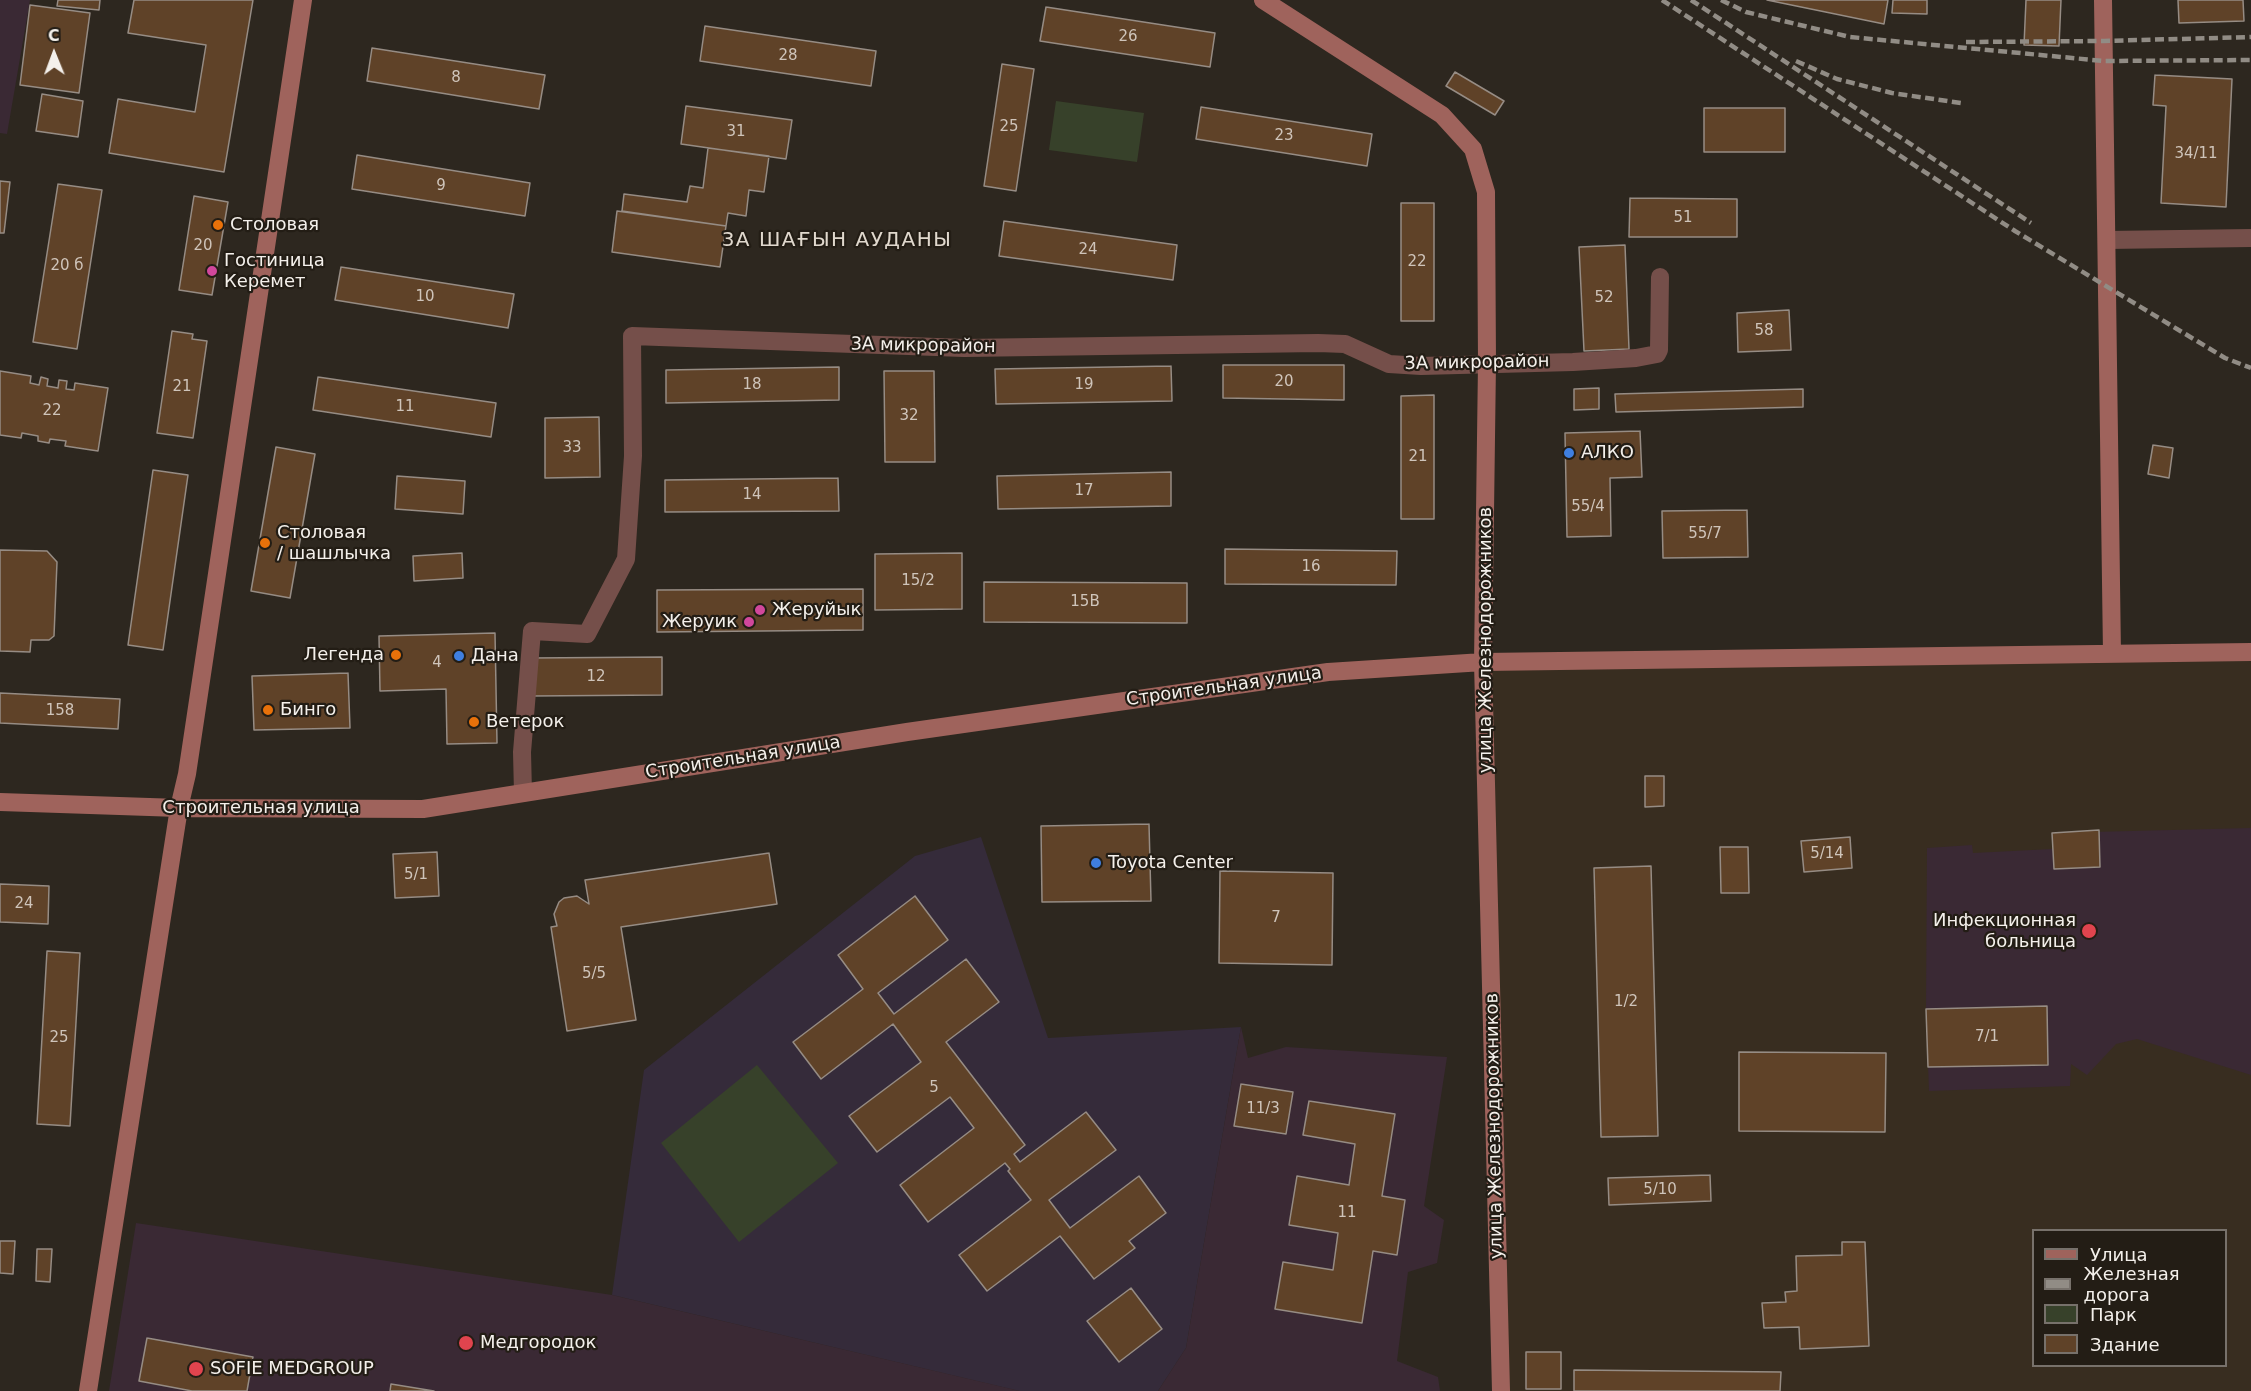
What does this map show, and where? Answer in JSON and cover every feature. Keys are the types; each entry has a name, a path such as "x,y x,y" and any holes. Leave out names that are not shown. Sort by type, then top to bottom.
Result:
{"main road":[{"path":"88,1391 190,750 303,0"},
{"name":"улица Железнодорожников","path":"1263,0 1442,115 1473,149 1486,192 1487,363 1483,662 1501,1391"},
{"path":"2103,0 2112,654"},
{"name":"Строительная улица","path":"0,802 180,808 423,809 907,732 1328,672 1483,662 2251,652"}],"street":[{"path":"2106,240 2251,238"},
{"name":"3А микрорайон","path":"523,793 522,752 531,631 587,634 626,559 633,456 632,336 964,348 1318,343 1345,344 1389,364 1421,366 1573,362 1657,354 1659,350 1660,277"}],"shaded area":[{"path":"0,0 30,0 7,134 0,133"},
{"path":"2251,652 2251,1391 1500,1391 1483,662"},
{"name":"Инфекционная больница","path":"2251,828 2251,1075 2137,1039 2116,1044 2087,1075 2071,1064 2070,1086 1929,1091 1926,1009 1927,848 1972,845 1973,853 2052,849 2052,833"},
{"path":"981,837 1048,1038 1241,1027 1186,1348 1158,1391 1019,1391 612,1295 644,1070 915,856"},
{"path":"1241,1027 1248,1058 1286,1047 1447,1057 1424,1206 1444,1220 1437,1263 1408,1272 1397,1361 1438,1377 1440,1391 1158,1391 1186,1348"},
{"name":"Медгородок","path":"136,1223 612,1295 1020,1391 109,1391"}],"green space":[{"path":"1056,101 1144,113 1137,162 1049,150"},
{"path":"757,1065 838,1163 739,1242 661,1143"}],"building":[{"path":"58,0 100,0 99,10 57,6"},
{"path":"134,0 253,0 224,172 109,153 118,99 195,112 206,45 128,33"},
{"path":"1767,0 1888,0 1884,24"},
{"path":"1893,0 1927,0 1927,14 1892,13"},
{"path":"2026,0 2061,0 2059,46 2024,45"},
{"path":"2178,0 2243,0 2244,21 2179,23"},
{"path":"30,5 90,13 79,93 20,85"},
{"path":"1046,7 1215,33 1210,67 1040,41"},
{"path":"705,26 876,51 871,86 700,61"},
{"path":"372,48 545,75 539,109 367,81"},
{"path":"1002,64 1034,69 1016,191 984,186"},
{"path":"1455,72 1504,101 1495,115 1446,86"},
{"path":"2155,75 2232,79 2226,207 2161,203 2166,106 2153,105"},
{"path":"42,94 83,101 78,137 36,131"},
{"path":"686,106 792,120 786,159 681,144"},
{"path":"1201,107 1372,134 1367,166 1196,139"},
{"path":"1704,108 1785,108 1785,152 1704,152"},
{"path":"708,148 769,156 764,192 749,190 746,216 728,213 726,226 622,211 624,194 687,202 690,186 703,188"},
{"path":"357,155 530,183 525,216 352,189"},
{"path":"0,181 10,182 4,233 0,233"},
{"path":"58,184 102,190 77,349 33,342"},
{"path":"194,196 228,202 212,295 179,290"},
{"path":"1630,198 1737,199 1737,237 1629,237"},
{"path":"1401,203 1434,203 1434,321 1401,321"},
{"path":"617,211 726,226 720,267 612,252"},
{"path":"1004,221 1177,245 1173,280 999,256"},
{"path":"1625,245 1629,349 1584,351 1579,247"},
{"path":"341,267 514,294 508,328 335,300"},
{"path":"1789,310 1791,350 1738,352 1737,313"},
{"path":"172,331 193,334 192,339 207,341 193,438 157,433"},
{"path":"1223,365 1344,365 1344,400 1223,398"},
{"path":"1171,366 1172,401 996,404 995,369"},
{"path":"839,367 839,400 666,403 666,370"},
{"path":"0,371 31,376 30,383 39,385 41,377 48,379 47,386 58,388 59,380 67,381 66,389 74,390 75,383 108,388 98,451 65,446 66,441 50,439 49,443 38,441 38,436 22,433 21,438 0,435"},
{"path":"884,371 934,371 935,462 885,462"},
{"path":"318,377 496,403 491,437 313,410"},
{"path":"1599,388 1599,409 1574,410 1574,389"},
{"path":"1803,389 1803,407 1616,412 1615,394"},
{"path":"1434,395 1434,519 1401,519 1401,396"},
{"path":"599,417 600,477 545,478 545,418"},
{"path":"1640,431 1642,477 1610,478 1611,536 1567,537 1565,433"},
{"path":"2153,445 2173,448 2169,478 2148,474"},
{"path":"276,447 315,454 290,598 251,591"},
{"path":"153,470 188,475 163,650 128,645"},
{"path":"1171,472 1171,506 998,509 997,476"},
{"path":"397,476 465,481 463,514 395,509"},
{"path":"838,478 839,511 665,512 665,480"},
{"path":"1747,510 1748,557 1663,558 1662,511"},
{"path":"1225,549 1397,551 1396,585 1225,584"},
{"path":"0,550 47,551 57,562 54,636 49,640 31,640 30,652 0,651"},
{"path":"462,553 463,578 414,581 413,556"},
{"path":"962,553 962,609 875,610 875,554"},
{"path":"984,582 1187,583 1187,623 984,622"},
{"name":"Жеруйык","path":"863,589 863,630 657,632 657,590"},
{"path":"495,633 497,743 447,744 446,689 380,691 379,636"},
{"path":"662,657 662,695 531,696 530,658"},
{"path":"348,673 350,728 254,730 252,676"},
{"path":"0,693 120,699 118,729 0,723"},
{"path":"1645,776 1664,776 1664,806 1645,807"},
{"name":"Toyota Center","path":"1149,824 1151,901 1042,902 1041,826"},
{"path":"2099,830 2100,867 2054,869 2052,833"},
{"path":"1850,837 1852,868 1804,872 1801,841"},
{"path":"1720,847 1748,847 1749,893 1721,893"},
{"path":"437,852 439,896 395,898 393,854"},
{"path":"769,853 777,904 621,927 636,1020 567,1031 551,927 557,926 554,914 559,902 564,898 577,896 589,904 585,880"},
{"path":"1651,866 1658,1136 1601,1137 1594,868"},
{"path":"1220,871 1333,873 1332,965 1219,963"},
{"path":"0,884 49,886 48,924 0,922"},
{"path":"915,896 948,940 878,993 894,1014 966,959 999,1002 946,1042 1025,1145 1014,1154 1020,1162 1086,1112 1116,1150 1049,1200 1070,1228 1139,1176 1166,1213 1129,1241 1135,1248 1094,1279 1060,1236 987,1291 959,1255 1031,1200 1008,1171 1010,1169 1005,1163 928,1222 900,1185 974,1128 950,1097 877,1152 849,1116 921,1062 893,1024 821,1079 793,1042 863,989 838,955"},
{"path":"47,951 80,953 70,1126 37,1124"},
{"path":"2047,1006 2048,1065 1928,1067 1926,1009"},
{"path":"1739,1052 1886,1053 1885,1132 1739,1131"},
{"path":"1241,1084 1293,1092 1286,1134 1234,1126"},
{"path":"1309,1101 1395,1114 1382,1196 1405,1200 1397,1255 1373,1251 1362,1323 1275,1309 1283,1262 1333,1270 1338,1233 1289,1225 1297,1176 1349,1185 1355,1144 1303,1135"},
{"path":"1710,1175 1711,1201 1609,1205 1608,1178"},
{"path":"0,1241 15,1241 13,1274 0,1273"},
{"path":"1842,1242 1865,1242 1869,1346 1800,1349 1799,1327 1764,1328 1762,1303 1786,1302 1785,1292 1797,1291 1796,1256 1842,1255"},
{"path":"37,1249 52,1249 50,1282 36,1281"},
{"path":"1131,1288 1162,1329 1119,1362 1087,1321"},
{"name":"SOFIE MEDGROUP","path":"147,1338 253,1357 247,1391 192,1391 139,1381"},
{"path":"1526,1352 1561,1352 1561,1389 1526,1389"},
{"path":"1574,1370 1781,1372 1780,1391 1574,1391"},
{"path":"391,1384 434,1391 390,1391"}],"railway":[{"path":"1662,0 2015,231 2225,358 2251,368"},
{"path":"1691,0 2031,223"},
{"path":"1721,0 1746,12 1850,37 2104,61 2251,60"},
{"path":"1966,42 2251,37"},
{"path":"1796,61 1837,79 1892,93 1961,103"}],"place":[{"name":"Столовая","path":"218,225"},
{"name":"Гостиница Керемет","path":"212,271"},
{"name":"АЛКО","path":"1569,453"},
{"name":"Столовая / шашлычка","path":"265,543"},
{"name":"Жеруйык","path":"760,610"},
{"name":"Жеруик","path":"749,622"},
{"name":"Легенда","path":"396,655"},
{"name":"Дана","path":"459,656"},
{"name":"Бинго","path":"268,710"},
{"name":"Ветерок","path":"474,722"},
{"name":"Toyota Center","path":"1096,863"},
{"name":"Инфекционная больница","path":"2089,931"},
{"name":"Медгородок","path":"466,1343"},
{"name":"SOFIE MEDGROUP","path":"196,1369"}],"district":[{"name":"3А ШАҒЫН АУДАНЫ","path":"837,241"}]}
